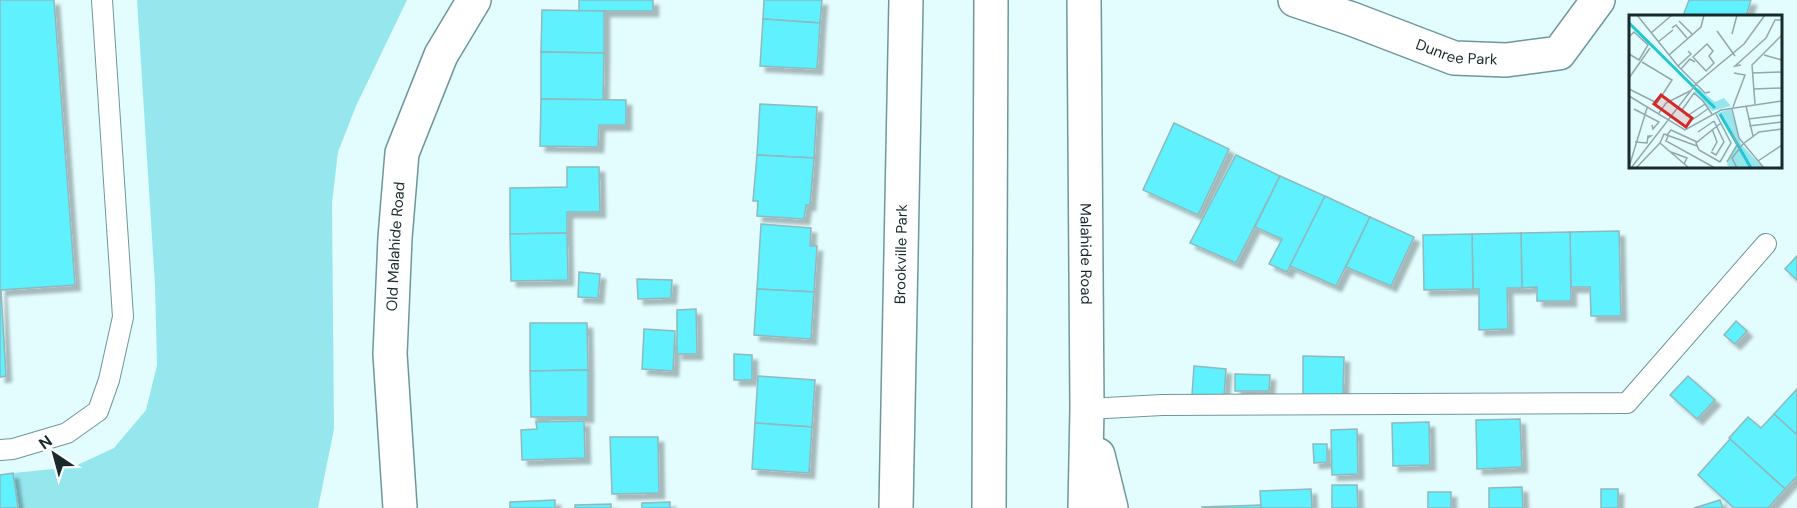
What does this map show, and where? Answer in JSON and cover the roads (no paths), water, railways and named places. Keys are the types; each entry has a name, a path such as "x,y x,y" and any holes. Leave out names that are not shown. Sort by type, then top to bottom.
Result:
{"street":[{"name":"Old Malahide Road","path":"400,508 390,354 395,238 402,153 441,56 474,0"},
{"name":"Brookville Park","path":"896,508 906,0"},
{"path":"989,508 991,0"},
{"name":"Malahide Road","path":"1084,0 1087,409 1085,508"},
{"name":"Dunree Park","path":"1295,0 1354,10 1454,58 1506,60 1559,53 1598,0"},
{"path":"1087,409 1111,508"}],"lane":[{"path":"0,450 13,449 67,433 98,411 109,380 123,317 102,0"},
{"path":"1087,409 1174,405 1627,403 1766,244"}]}
